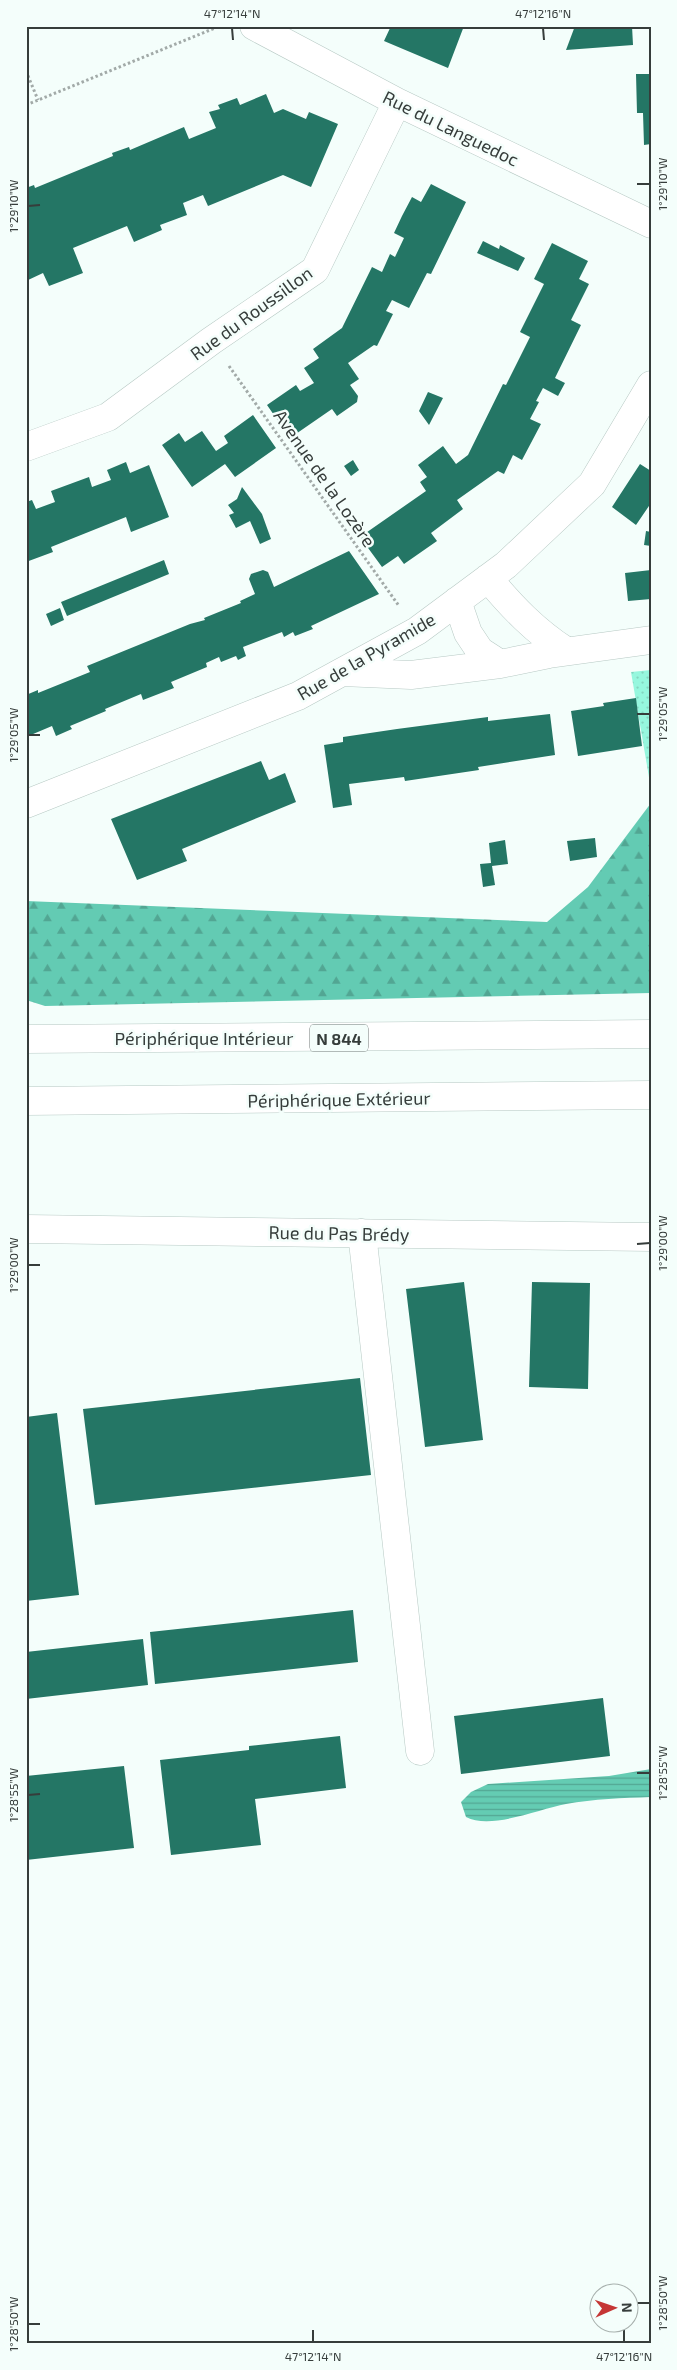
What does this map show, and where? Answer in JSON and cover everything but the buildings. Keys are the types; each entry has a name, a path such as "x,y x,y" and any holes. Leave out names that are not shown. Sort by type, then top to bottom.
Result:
{"main road":[{"name":"Rue du Languedoc","path":"254,26 397,102 651,224"},
{"name":"Rue du Roussillon","path":"26,447 108,417 211,341 315,270 397,102"},
{"name":"Rue de la Pyramide","path":"26,804 298,696 417,631 506,565 592,484 651,385"},
{"path":"488,578 517,612 541,635 566,651"},
{"path":"457,602 468,633 480,651 500,664"},
{"path":"340,672 410,675 500,664 566,651 651,640"},
{"name":"Périphérique Intérieur","path":"26,1039 651,1034"},
{"name":"Périphérique Extérieur","path":"26,1101 651,1095"},
{"name":"Rue du Pas Brédy","path":"26,1229 651,1237"},
{"path":"362,1233 420,1751"}],"path":[{"path":"26,105 220,26"},
{"path":"26,71 38,100"},
{"name":"Avenue de la Lozère","path":"211,341 417,631"}],"shaded area":[{"path":"651,670 651,789 631,672"},
{"path":"651,1769 651,1797 577,1802 502,1820 488,1821 466,1817 461,1802 471,1792 488,1784 609,1776"}],"green space":[{"path":"651,803 651,993 45,1006 26,1000 26,901 547,922 588,887"}]}
